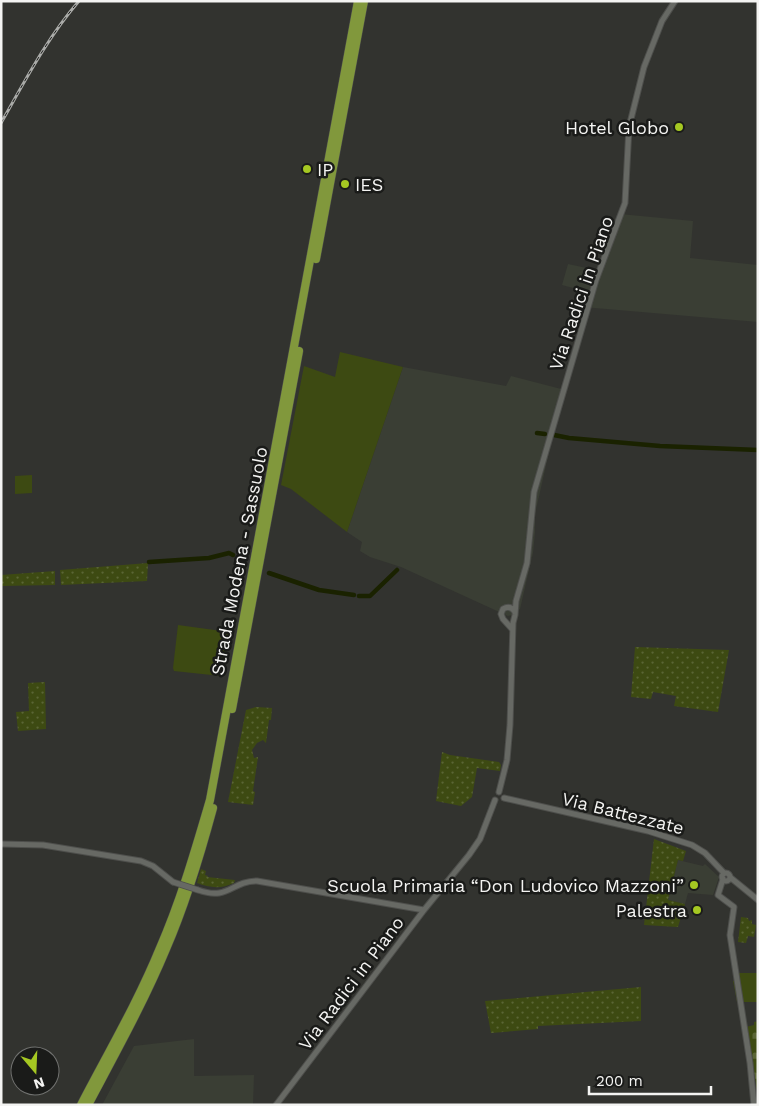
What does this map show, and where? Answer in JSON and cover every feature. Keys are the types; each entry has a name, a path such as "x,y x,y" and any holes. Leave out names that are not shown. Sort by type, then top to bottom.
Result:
{"highway":[{"name":"Strada Modena - Sassuolo","path":"81,1105 144,986 161,948 189,872 210,800 358,1"},
{"name":"Strada Modena - Sassuolo","path":"88,1105 149,988 166,950 195,873 215,802 364,1"}],"street":[{"name":"Via Radici in Piano","path":"276,1105 480,839 500,797 507,760 510,725 512,630 517,596 527,564 534,492 596,280 625,203 629,127 644,67 656,34 665,15 675,1"},
{"name":"Via Radici in Piano","path":"504,620 501,615 502,612 517,596"},
{"path":"504,620 509,621 515,615 512,608 508,607"},
{"path":"504,620 512,630"},
{"name":"Via Battezzate","path":"500,797 648,832 692,845 705,853 724,876"},
{"path":"1,844 43,845 141,861 153,866 173,882 210,893 222,893 247,882 257,881 424,910"},
{"path":"724,876 726,881 730,878 758,900"},
{"path":"724,876 718,893 719,897 731,903 734,907 730,934 750,1063 754,1105"}],"shaded area":[{"path":"620,214 693,221 690,258 758,265 758,322 583,307 588,292 562,285 568,264 596,270"},
{"path":"403,367 506,386 511,376 565,390 535,514 533,553 520,609 512,615 508,616 401,567 370,557 360,551 362,542 347,532"},
{"name":"Scuola Primaria “Don Ludovico Mazzoni”","path":"678,860 703,866 705,864 719,877 713,895 688,893 685,904 668,900"},
{"path":"194,1039 194,1076 254,1075 253,1105 102,1105 134,1046"}],"green space":[{"path":"340,352 403,367 347,532 291,489 281,485 304,366 335,377"},
{"path":"32,475 32,493 15,494 15,476"},
{"path":"148,563 147,581 61,585 60,570"},
{"path":"55,571 55,585 1,586 1,575"},
{"path":"178,625 229,632 221,676 174,671"},
{"path":"635,647 729,650 718,712 674,706 676,696 653,692 651,699 631,697"},
{"path":"45,682 46,729 18,731 16,712 29,711 28,683"},
{"path":"256,707 272,708 266,743 263,740 257,743 252,750 254,758 258,757 253,805 228,802 246,710"},
{"path":"442,752 450,755 499,762 501,765 500,771 477,768 472,797 461,806 436,801"},
{"path":"654,839 686,851 683,861 678,860 668,900 685,904 678,927 644,925"},
{"path":"201,869 206,871 205,875 207,877 235,880 234,883 216,887 197,883"},
{"path":"741,917 748,918 749,921 752,920 752,924 756,925 754,937 748,936 746,943 738,942"},
{"path":"738,973 758,973 758,1002 737,1002 733,981 736,981"},
{"path":"641,987 641,1021 538,1026 538,1029 491,1033 485,1001"},
{"path":"758,1021 757,1090 746,1027 754,1025 754,1022"}],"waterway":[{"path":"537,433 545,434"},
{"path":"554,435 660,446 758,450"},
{"path":"149,562 209,558 229,553 233,555"},
{"path":"359,596 370,596 397,570"},
{"path":"269,573 319,590 354,595"}],"railway":[{"path":"1,123 47,45 79,1"}],"place":[{"name":"Hotel Globo","path":"679,127"},
{"name":"IP","path":"307,169"},
{"name":"IES","path":"345,184"},
{"name":"Scuola Primaria “Don Ludovico Mazzoni”","path":"694,885"},
{"name":"Palestra","path":"697,910"}]}
